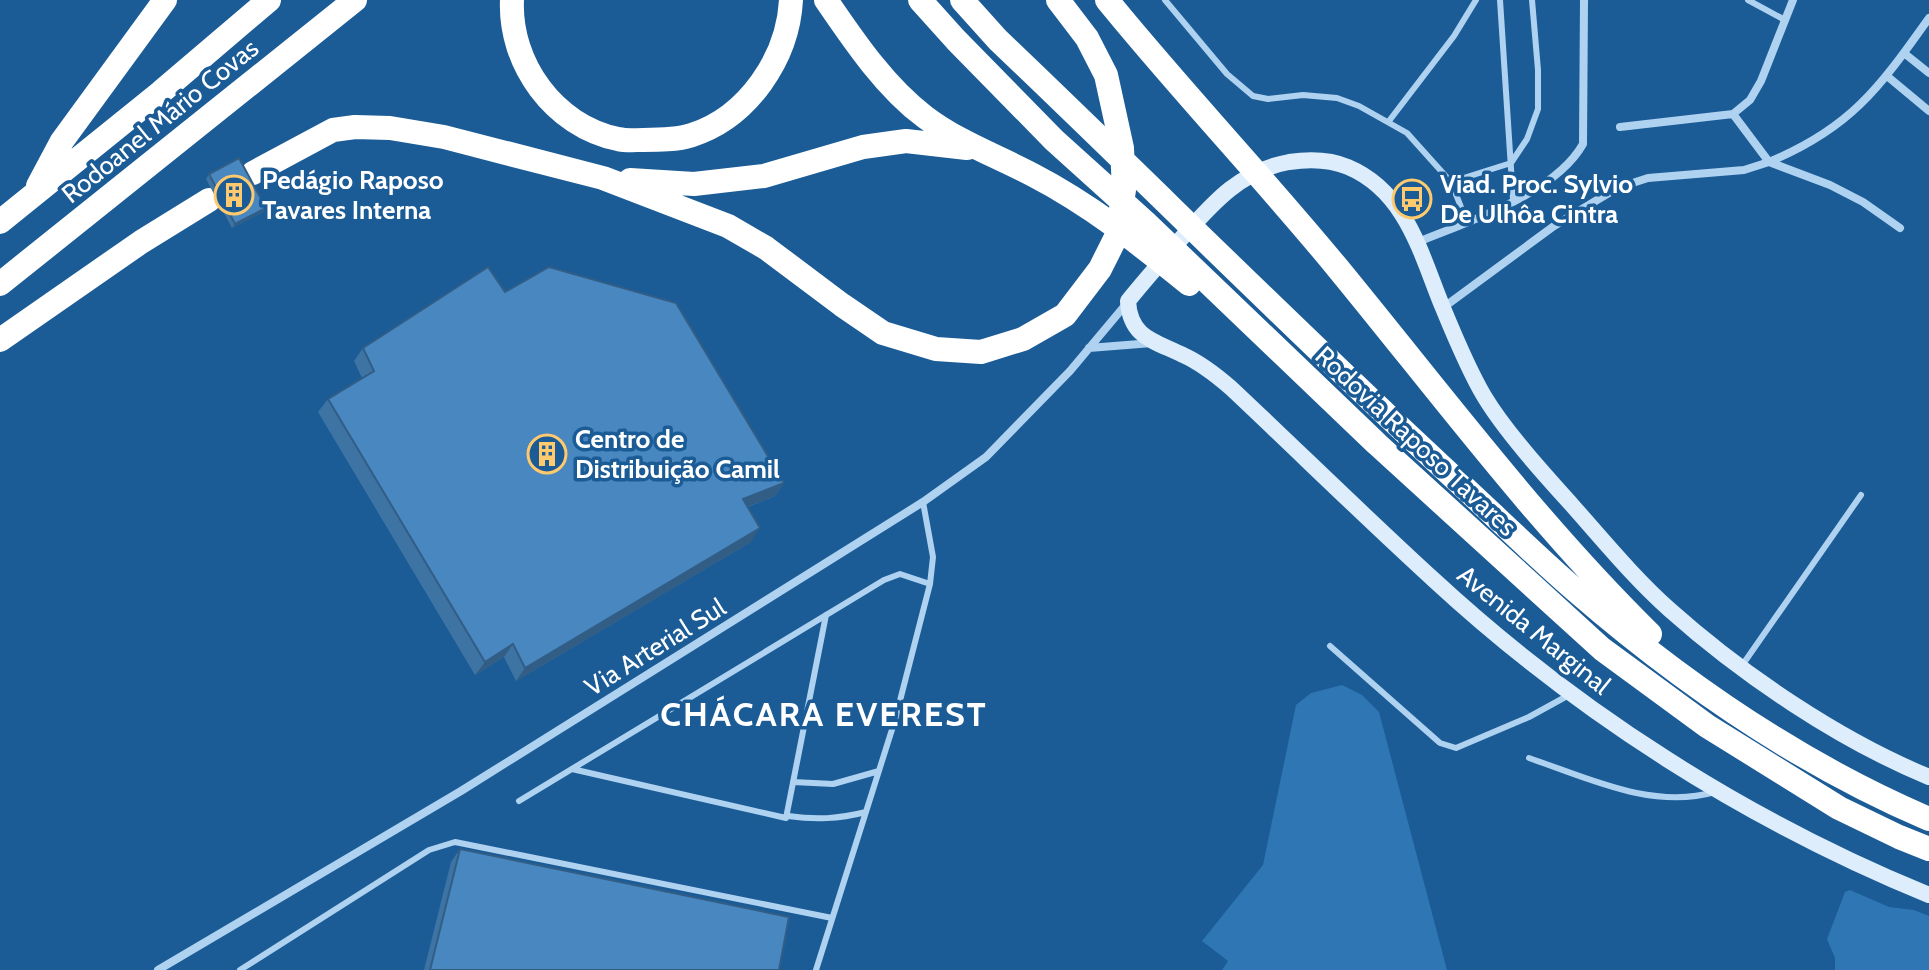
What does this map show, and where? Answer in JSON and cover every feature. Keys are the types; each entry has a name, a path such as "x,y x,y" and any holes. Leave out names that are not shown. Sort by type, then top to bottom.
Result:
{"highway":[{"path":"34,194 62,141 165,0"},
{"name":"Rodoanel Mário Covas","path":"0,222 269,0"},
{"name":"Rodoanel Mário Covas","path":"0,284 355,0"},
{"path":"512,0 515,42 533,80 560,110 585,126 618,139 656,140 691,136 729,116 757,88 776,60 787,27 791,0"},
{"path":"826,0 896,91 925,117 978,150 1035,176 1133,238 1336,405"},
{"path":"910,0 956,40"},
{"name":"Rodovia Raposo Tavares","path":"920,0 1054,140 1602,649 1707,726 1839,808 1929,849"},
{"name":"Rodovia Raposo Tavares","path":"962,0 998,40 1395,423 1575,590 1666,664 1720,703 1835,774 1929,819"},
{"path":"253,173 333,130 390,128 444,137 603,178 728,226 766,248 883,333 936,349 981,352 1023,339 1065,315 1100,269 1117,235 1124,190 1122,148 1106,75 1087,38 1058,0"},
{"path":"1097,0 1147,50"},
{"path":"1107,0 1147,50 1295,216 1528,502 1637,621 1720,703"},
{"path":"603,178 694,184 764,176 863,147 906,141 978,150"},
{"path":"0,340 141,242 209,200"}],"main road":[{"path":"1128,301 1216,200 1235,183 1273,165 1311,159 1345,166 1368,177 1389,195 1418,242 1443,307 1484,396 1543,473 1620,559 1670,610 1741,667 1791,702 1861,743 1929,777"},
{"name":"Avenida Marginal","path":"1128,301 1133,323 1153,343 1207,368 1435,581 1525,657 1625,732 1718,791 1822,846 1929,895"},
{"path":"1899,837 1929,858"}],"street":[{"path":"1418,242 1513,199 1559,173 1575,158 1583,144 1584,0"},
{"path":"1620,127 1733,114 1750,100 1793,0"},
{"path":"1443,307 1554,226 1617,188 1648,178 1744,170 1806,147 1857,109 1887,76 1929,19"},
{"path":"1904,53 1929,73"},
{"path":"1887,76 1929,111"},
{"path":"1733,114 1769,162 1830,185 1863,202 1900,228"},
{"name":"Via Arterial Sul","path":"158,970 461,791 923,502 986,457 1070,371 1128,301"},
{"name":"Avenida Marginal","path":"1089,348 1153,343"}],"lane":[{"path":"1165,0 1227,74 1253,96 1268,99 1303,95 1337,98 1389,121 1407,133 1451,182 1467,222"},
{"path":"1389,121 1454,36 1476,0"},
{"path":"1500,0 1513,199"},
{"path":"1451,182 1511,163 1527,139 1538,109 1532,0"},
{"path":"1748,0 1785,20"},
{"path":"1741,667 1861,495"},
{"path":"816,970 879,771 930,584 933,557 923,502"},
{"path":"519,801 891,577 900,574 930,584"},
{"path":"788,816 826,615"},
{"path":"1330,646 1440,743 1456,748 1490,736 1573,693"},
{"path":"1529,758 1633,793 1674,799 1694,798 1718,791"},
{"path":"572,769 783,818 815,820 866,812"},
{"path":"793,782 833,784 879,771"},
{"path":"240,970 429,850 455,842 832,918"}],"shaded area":[{"path":"1342,685 1362,695 1379,712 1447,970 1222,970 1228,961 1202,941 1263,865 1296,705 1311,693"},
{"path":"1850,890 1889,907 1914,910 1929,916 1929,970 1835,970 1835,958 1827,939 1845,892"}],"building":[{"name":"Pedágio Raposo Tavares Interna","path":"239,158 266,208 235,224 209,174"},
{"name":"Centro de Distribuição Camil","path":"488,267 505,292 549,267 676,303 784,483 743,499 760,528 525,668 513,644 485,662 328,399 374,371 363,348"},
{"path":"460,849 789,917 779,970 430,970"}],"place":[{"name":"Pedágio Raposo Tavares Interna","path":"234,195"},
{"name":"Viad. Proc. Sylvio De Ulhôa Cintra","path":"1412,199"},
{"name":"Centro de Distribuição Camil","path":"547,454"}],"district":[{"name":"CHÁCARA EVEREST","path":"824,714"}]}
